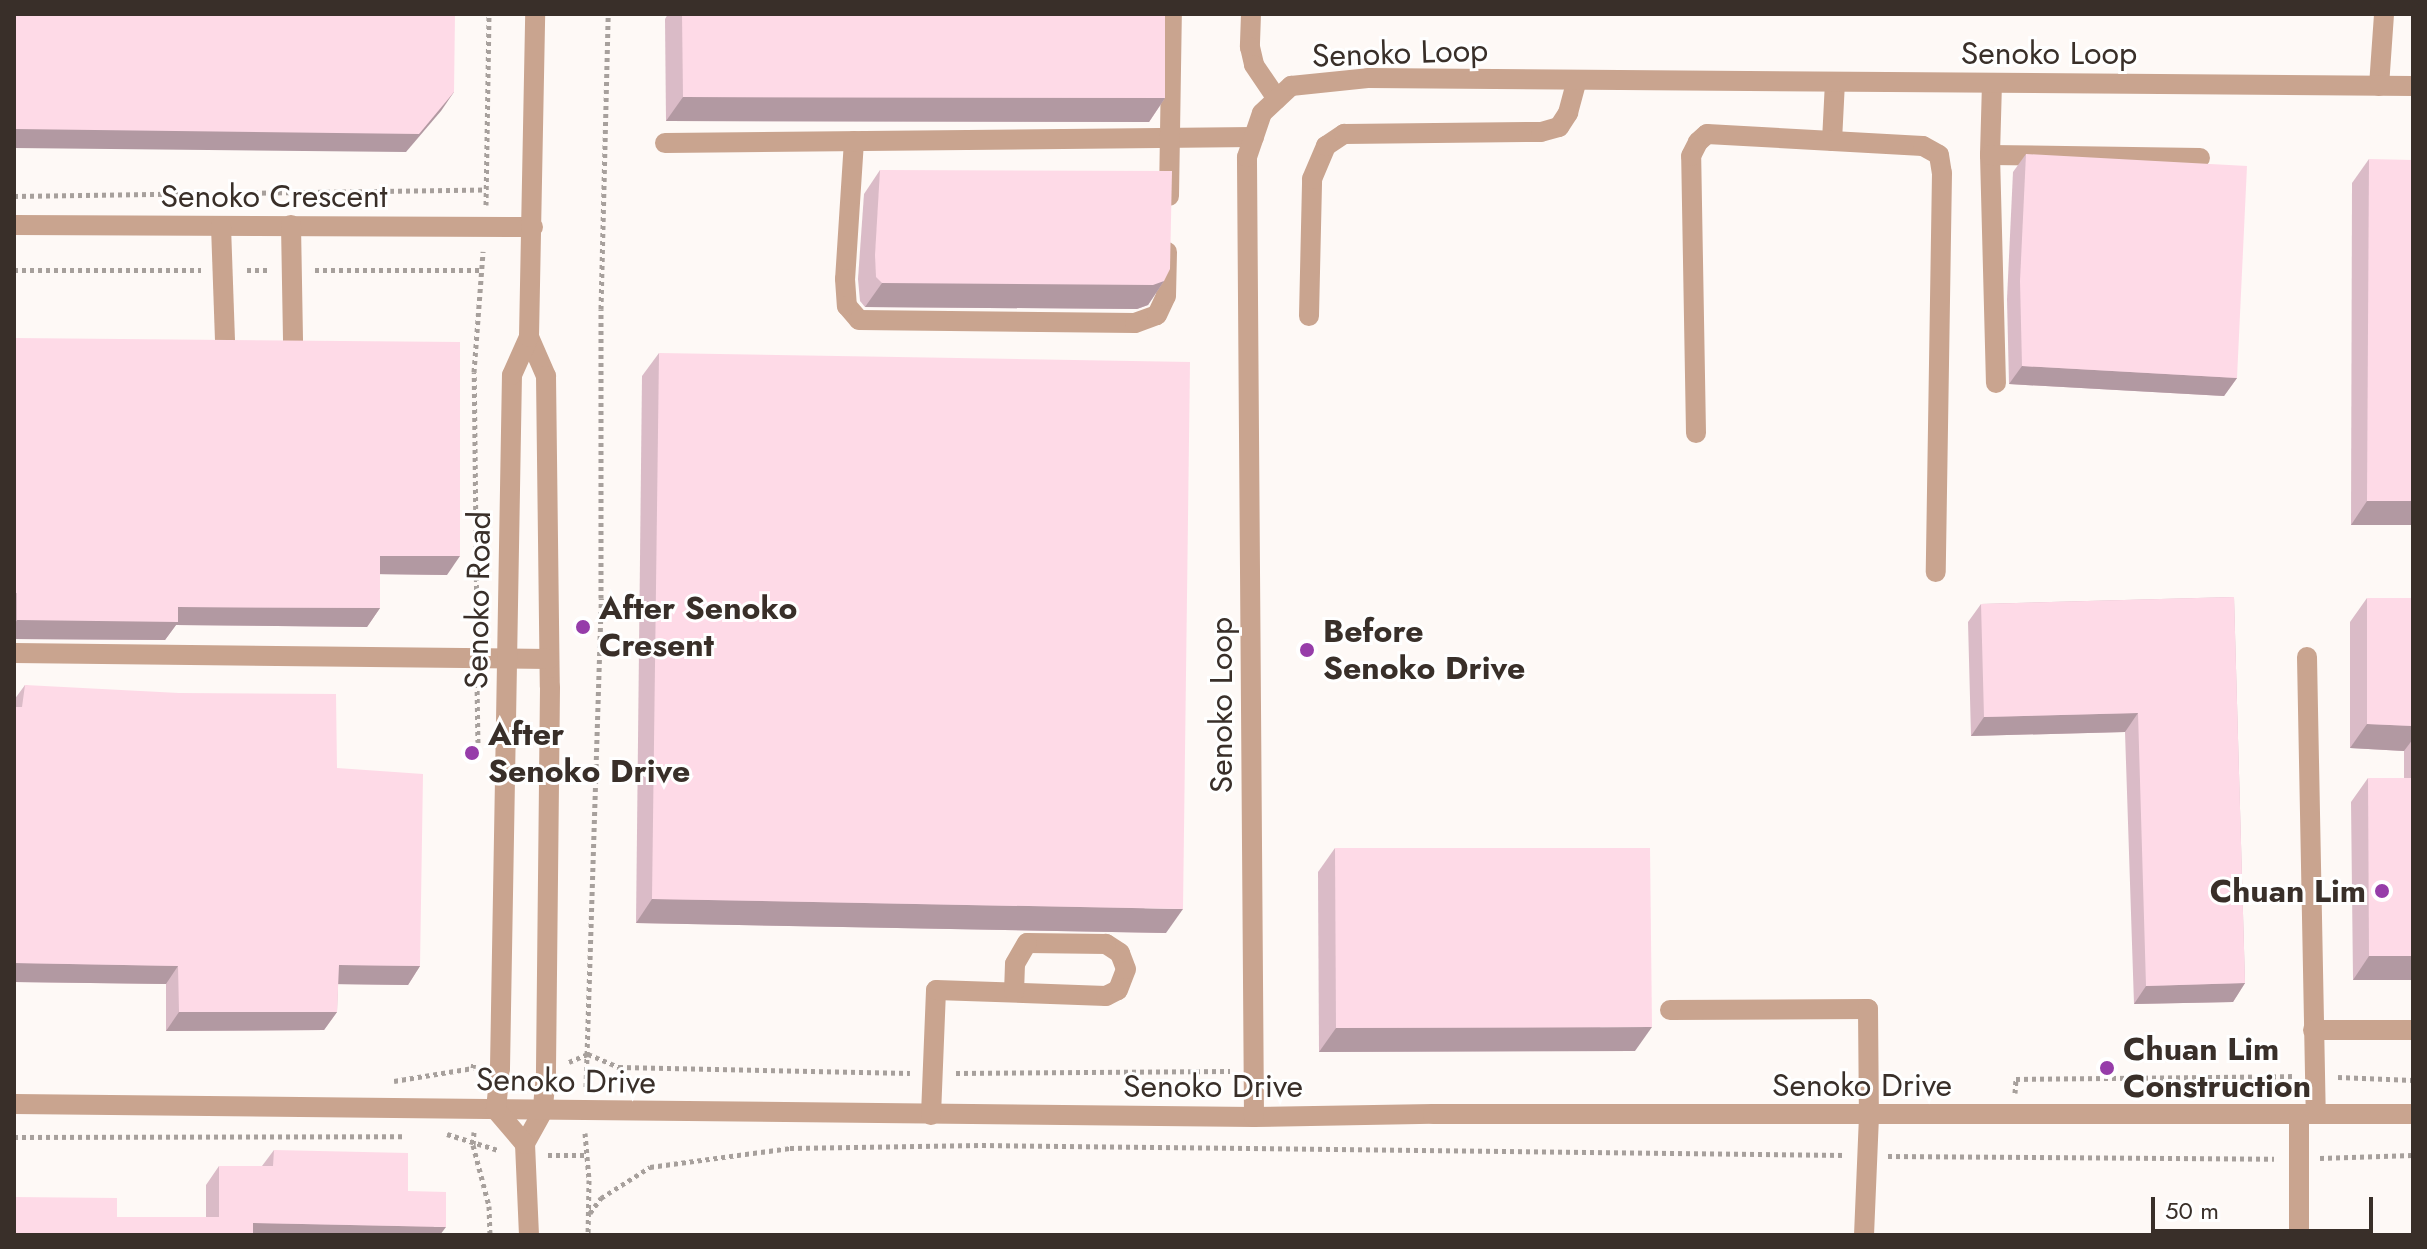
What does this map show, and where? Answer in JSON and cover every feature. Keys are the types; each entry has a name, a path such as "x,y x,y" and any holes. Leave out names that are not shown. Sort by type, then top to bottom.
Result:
{"street":[{"name":"Senoko Road","path":"496,1110 500,1068 512,375 529,337 535,14"},
{"path":"854,141 845,279 847,306 859,320 1135,323 1157,315 1166,296 1172,14"},
{"path":"1251,14 1250,47 1254,65 1277,99"},
{"path":"2379,86 2384,14"},
{"name":"Senoko Loop","path":"1254,1117 1247,157 1262,113 1291,86 1368,78 2413,86"},
{"path":"1309,316 1312,179 1326,146 1344,134 1541,132 1559,127 1568,113 1577,80"},
{"path":"1832,141 1835,82"},
{"path":"1992,83 1990,155 1996,383"},
{"path":"1696,433 1691,156 1707,134 1923,146 1939,155 1942,173 1936,572"},
{"path":"665,143 1254,137"},
{"path":"1990,155 2200,158"},
{"name":"Senoko Crescent","path":"14,225 533,227"},
{"path":"291,225 293,342"},
{"path":"221,226 225,341"},
{"name":"Senoko Road","path":"525,1144 543,1111 546,1073 549,659 546,376 529,337"},
{"path":"14,653 549,659"},
{"path":"2299,1235 2299,1159 2313,1076 2307,657"},
{"path":"931,1115 936,990 1106,996 1118,990 1126,969 1120,953 1106,944 1027,943 1018,953 1015,964 1014,992"},
{"path":"1670,1010 1868,1009 1869,1116 1864,1235"},
{"path":"2313,1030 2413,1030"},
{"name":"Senoko Drive","path":"14,1104 1254,1117 1433,1114 2413,1114"},
{"path":"496,1110 525,1144 529,1235"}],"path":[{"path":"478,752 474,372 485,227 489,14"},
{"path":"588,1054 601,598 601,324 608,14"},
{"path":"14,196 486,189"},
{"path":"389,1082 473,1068 475,1056"},
{"path":"2013,1115 2016,1079 2313,1076 2413,1080"},
{"path":"444,1133 473,1145 489,1206 490,1235"},
{"path":"14,1137 416,1136"},
{"path":"588,1235 590,1213 601,1198 650,1167 790,1148 982,1145 2299,1159 2413,1155"}],"building":[{"path":"14,14 455,14 454,92 419,134 14,129"},
{"path":"682,14 1165,14 1165,98 683,97"},
{"path":"2026,154 2247,166 2237,378 2022,366 2020,281"},
{"path":"2369,159 2413,160 2413,501 2367,501"},
{"path":"880,170 1172,171 1170,269 1164,281 1153,285 882,283 876,277 875,255"},
{"path":"14,338 460,342 460,556 380,556 380,608 178,607 178,622 17,620 17,593 14,593"},
{"path":"659,353 1190,362 1183,909 652,899"},
{"path":"2234,597 2245,983 2146,986 2138,713 1984,717 1981,604"},
{"path":"2367,598 2413,598 2413,726 2367,724"},
{"path":"25,685 179,693 336,694 337,768 423,774 420,966 339,965 337,1012 179,1012 178,966 14,963 14,707 22,707"},
{"name":"Chuan Lim","path":"2368,778 2413,778 2413,956 2369,956"},
{"path":"1335,848 1650,848 1652,1027 1336,1028"},
{"path":"274,1150 408,1153 408,1191 446,1192 446,1227 253,1223 253,1235 14,1235 14,1197 117,1198 117,1217 219,1217 219,1166 273,1166"}],"place":[{"name":"After Senoko Cresent","path":"583,627"},
{"name":"Before Senoko Drive","path":"1307,650"},
{"name":"After Senoko Drive","path":"472,753"},
{"name":"Chuan Lim","path":"2382,891"},
{"name":"Chuan Lim Construction","path":"2107,1068"}]}
